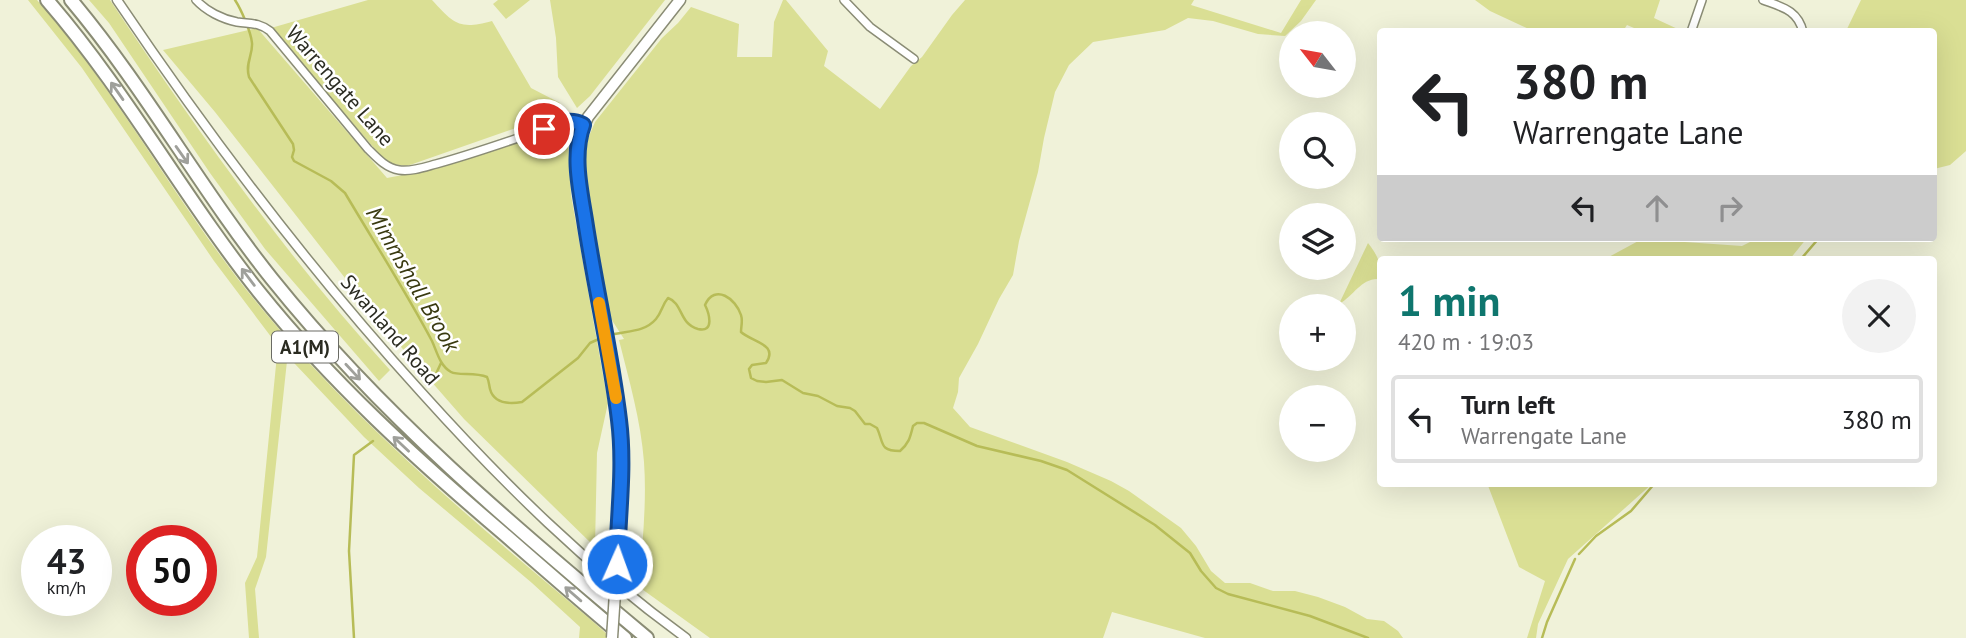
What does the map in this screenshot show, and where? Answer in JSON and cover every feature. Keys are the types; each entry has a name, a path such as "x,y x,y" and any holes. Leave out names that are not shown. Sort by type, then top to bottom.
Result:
{"highway":[{"name":"A1(M)","path":"47,0 106,75 219,239 299,339 416,458 625,638"},
{"name":"A1(M)","path":"71,0 122,66 272,279 355,375 447,465 647,638"}],"main road":[{"path":"612,638 622,460 619,420 591,258 577,146 582,127 596,105 680,0"}],"street":[{"name":"Swanland Road","path":"117,0 244,181 373,340 486,463 586,560 637,603 685,638"},
{"name":"Warrengate Lane","path":"196,0 218,16 262,25 270,31 368,149 393,169 413,169 459,158 565,122 572,121 582,127"},
{"path":"844,0 870,27 914,59"},
{"path":"1692,28 1702,0"},
{"path":"1763,0 1791,11 1798,18 1802,28"}],"green space":[{"path":"28,0 37,0 67,37 204,233 299,352 419,472 590,619 608,635 607,638 579,638 580,627 364,437 278,346 214,261 82,68"},
{"path":"89,0 110,0 243,190 314,282 390,370 379,381 265,249 109,23"},
{"path":"368,0 432,0 458,23 472,25 492,21 531,88 560,103 562,112 407,166 392,164 380,155 271,28"},
{"path":"498,0 530,0 506,19 493,4"},
{"path":"550,0 665,0 590,96 577,108 558,77"},
{"path":"783,0 786,0 828,51 824,66 880,109 965,0 1194,0 1191,5 1279,32 1279,36 1258,34 1213,21 1188,18 1165,30 1093,42 1069,65 1055,92 1013,275 959,378 953,408 970,427 1067,462 1129,491 1181,528 1211,571 1225,583 1250,583 1273,591 1295,591 1318,597 1367,619 1384,621 1403,638 1205,638 1112,612 1103,638 710,638 639,587 645,509 642,447 619,340 624,339 608,314 583,160 587,141 595,122 662,38 691,7 739,24 737,57 772,57 774,22"},
{"path":"1301,0 1316,0 1301,21 1288,21"},
{"path":"1475,0 1660,0 1654,18 1676,28 1634,28 1627,25 1625,28 1527,28 1490,11"},
{"path":"1861,0 1966,0 1966,151 1950,165 1937,168 1937,28 1847,28"},
{"path":"257,28 387,178 452,163 558,128 568,137 571,195 608,403 597,453 595,547 464,419 381,324 163,50"},
{"path":"1636,242 1742,246 1750,242 1804,242 1792,256 1611,256"},
{"path":"1368,243 1377,258 1377,279 1362,284 1351,294 1344,294 1350,280 1356,280 1356,268"},
{"path":"277,355 287,361 266,557 255,589 259,638 249,638 245,583 257,557"},
{"path":"1489,487 1649,487 1568,559 1538,624 1536,638 1527,638 1545,581 1519,567"}],"waterway":[{"name":"Mimmshall Brook","path":"235,0 251,38 249,77 293,144 294,161 331,181 345,193 447,369 454,373 487,377 495,398 508,403 522,402 578,358 590,343 601,338"},
{"path":"1804,256 1816,242"},
{"name":"Mimmshall Brook","path":"607,336 651,324 668,298 676,304 687,323 698,329 707,328 709,322 705,305 714,295 725,296 735,304 741,315 741,332 767,347 769,352 766,363 752,365 749,369 751,378 766,382 782,380 803,393 850,408 865,424 877,428 883,445 889,450 900,451 909,440 913,426 924,423 977,446 1067,470 1155,525 1190,553 1216,588 1228,594 1310,616 1368,638"},
{"path":"435,376 441,363"},
{"path":"354,638 349,551 354,455 373,441"},
{"path":"1579,554 1596,536 1631,511 1652,487"},
{"path":"1542,638 1575,559"}],"slow traffic":[{"path":"599,303 616,398"}],"route":[{"path":"544,129 572,121 583,125 577,146 578,167 621,440 617,564"}]}
